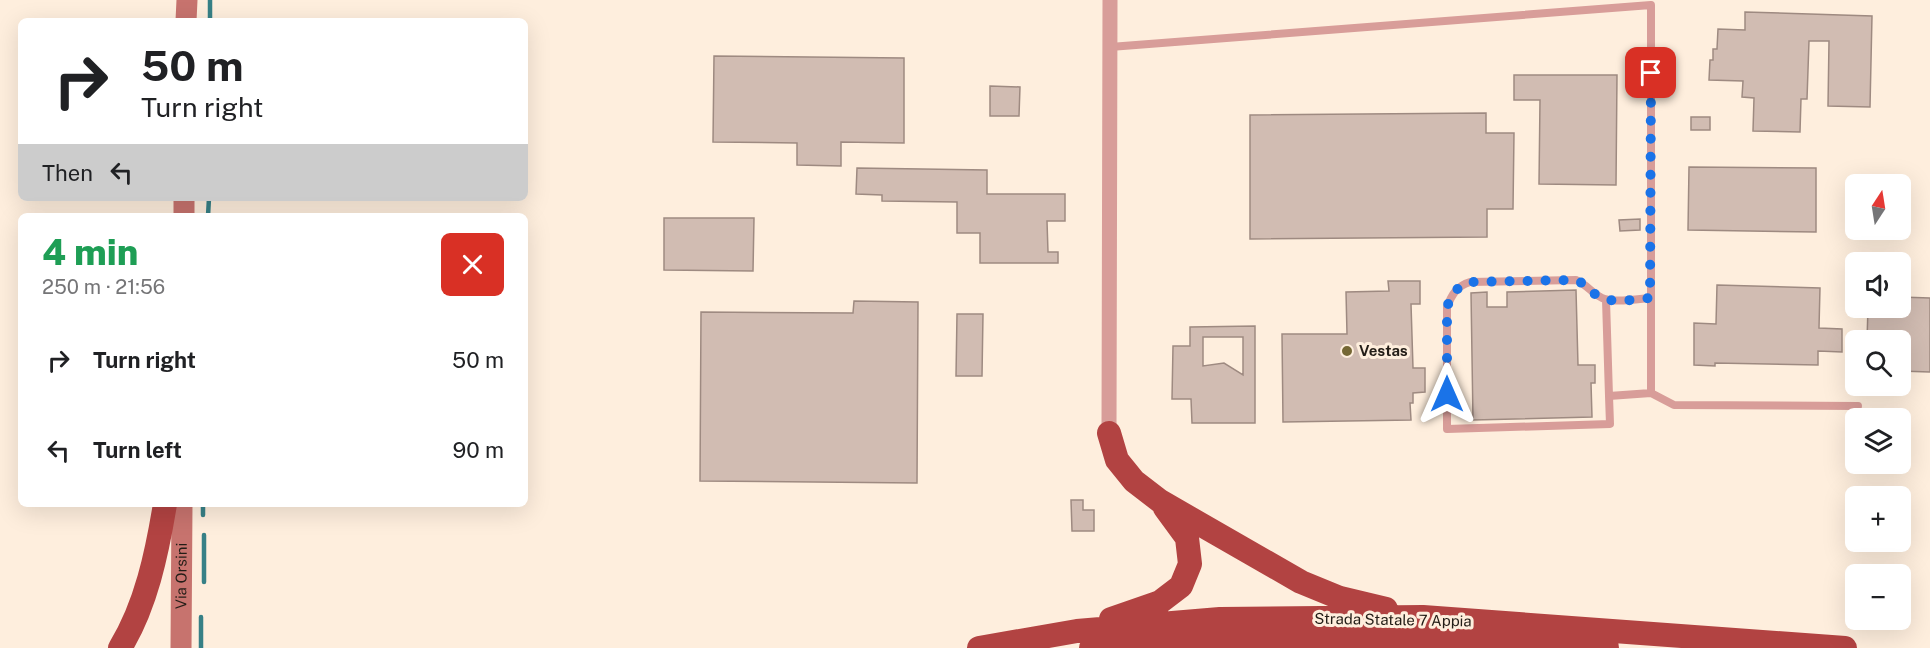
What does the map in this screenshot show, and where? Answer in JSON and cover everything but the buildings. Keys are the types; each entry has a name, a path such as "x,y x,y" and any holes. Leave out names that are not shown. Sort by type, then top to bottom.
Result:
{"highway":[{"path":"1109,433 1117,460 1134,482 1160,501 1301,582 1340,598 1423,618"},
{"path":"1084,639 1160,602 1182,586 1190,564 1187,538 1160,501"},
{"path":"120,648 130,631 144,593 159,543 165,507"},
{"name":"Strada Statale 7 Appia","path":"979,648 1084,639 1220,619 1423,618 1845,648"},
{"name":"Strada Statale 7 Appia","path":"1084,639 1423,636 1607,648"}],"main road":[{"path":"186,18 187,0"},
{"name":"Via Orsini","path":"181,648 182,507"}],"street":[{"path":"1109,433 1110,0"}],"lane":[{"path":"1110,47 1651,5 1651,393"},
{"path":"1606,300 1610,424 1447,429 1447,307 1450,298 1461,285 1470,282 1576,280 1584,283 1606,300 1650,298"},
{"path":"1609,396 1651,393 1674,405 1858,406"}],"waterway":[{"path":"210,0 210,18"},
{"path":"208,213 209,201"},
{"path":"203,507 203,515"},
{"path":"204,535 204,582"},
{"path":"201,617 201,648"}],"place":[{"name":"Vestas","path":"1347,351"}],"route":[{"path":"1447,394 1447,307 1455,290 1461,285 1470,282 1576,280 1584,283 1606,300 1650,298 1651,73"}]}
